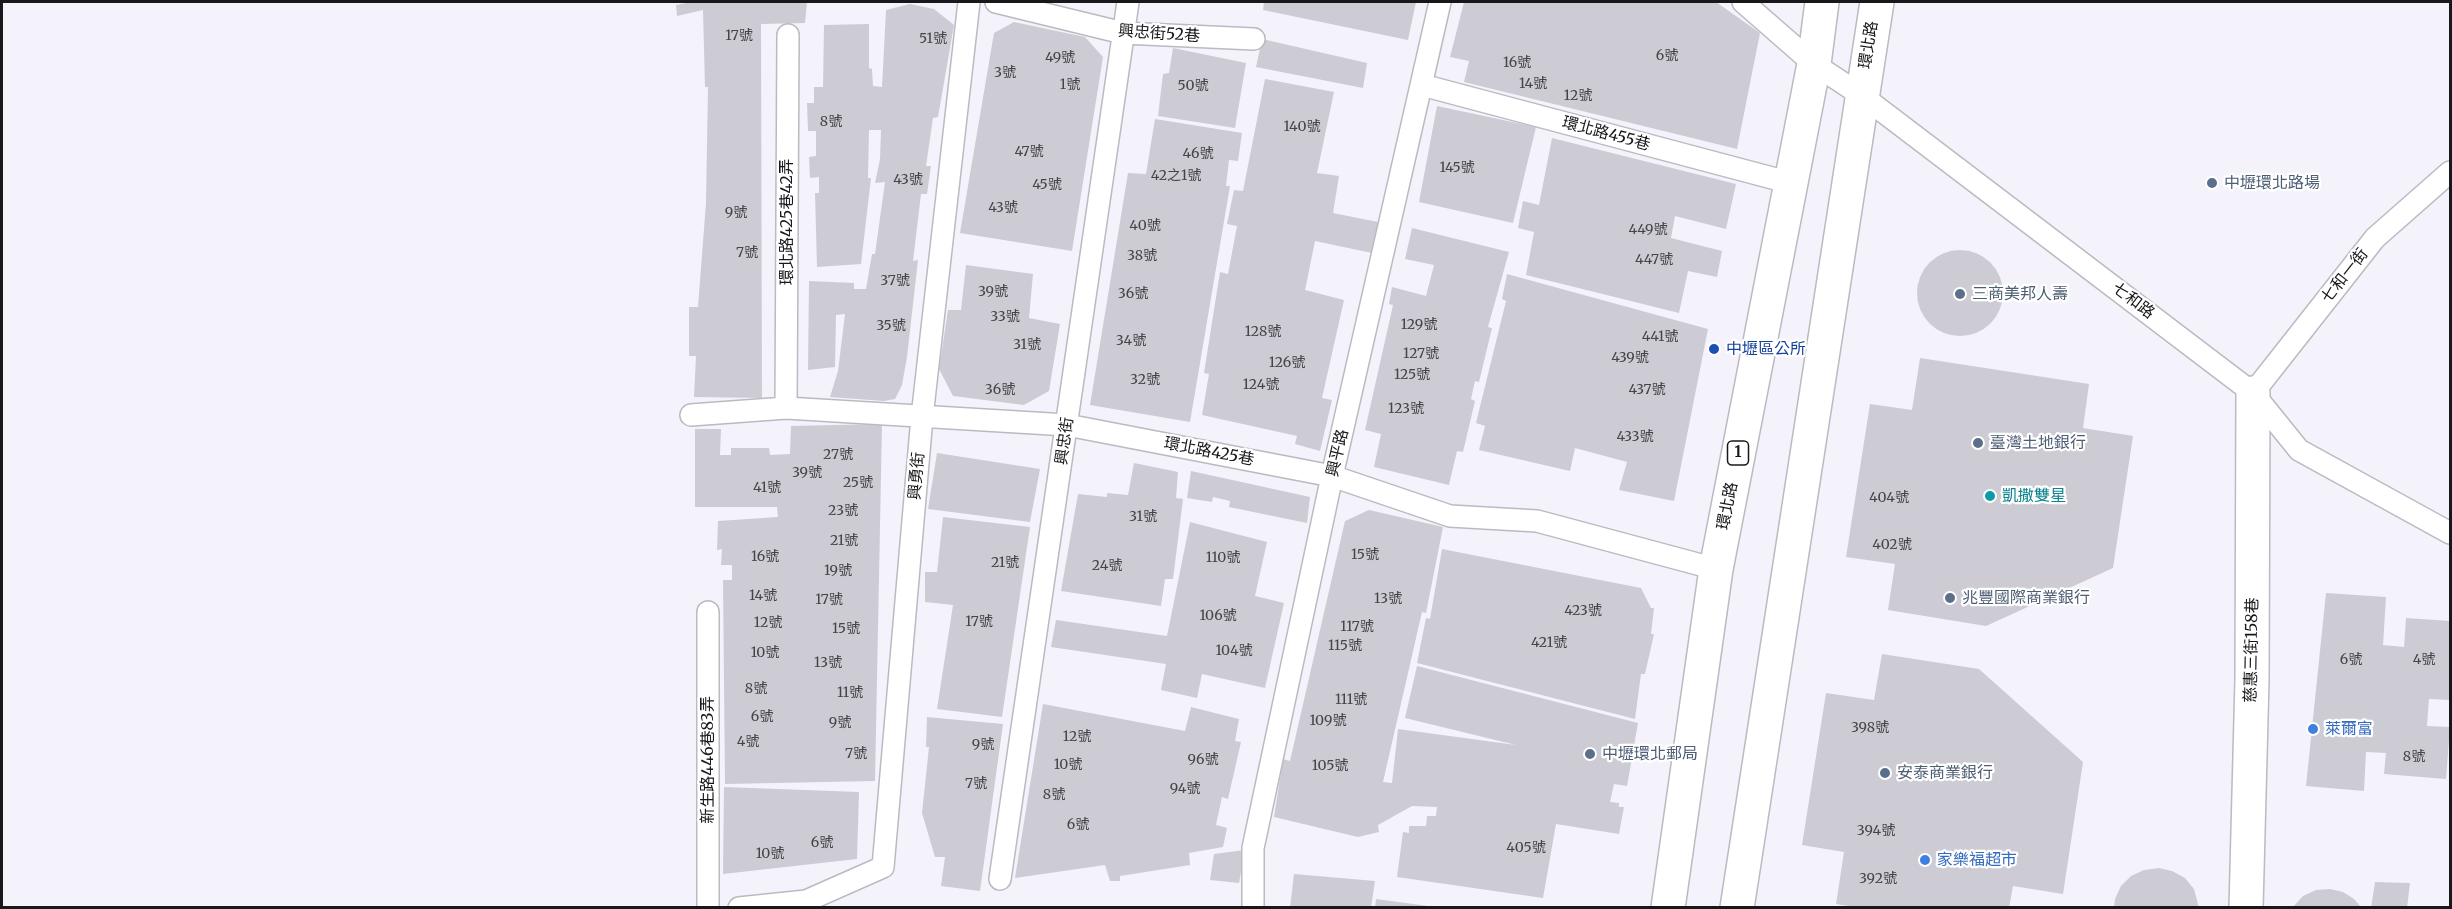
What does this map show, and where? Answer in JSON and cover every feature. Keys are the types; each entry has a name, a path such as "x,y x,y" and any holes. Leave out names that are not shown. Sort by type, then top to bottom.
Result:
{"main road":[{"name":"環北路","path":"1668,908 1716,569 1814,64 1822,2"},
{"name":"環北路","path":"1737,908 1877,2"},
{"name":"慈惠三街158巷","path":"2246,908 2252,680 2253,393"}],"lane":[{"name":"興勇街","path":"806,904 883,867 922,417 969,2"},
{"name":"興忠街52巷","path":"996,2 1123,33 1254,39"},
{"name":"興忠街","path":"1000,879 1128,2"},
{"name":"興平路","path":"1253,908 1253,848 1332,476 1440,2"},
{"name":"七和路","path":"1743,2 1814,64 1861,95 2253,393 2299,450 2451,533"},
{"name":"環北路425巷42弄","path":"786,408 788,35"},
{"name":"環北路455巷","path":"1422,85 1791,183"},
{"name":"七和一街","path":"2253,393 2375,238 2451,172"},
{"name":"環北路425巷","path":"691,415 786,408 1067,425 1332,476 1450,516 1536,521 1716,569"},
{"name":"新生路446巷83弄","path":"708,612 708,908"},
{"path":"739,908 806,904"}],"building":[{"path":"691,2 807,2 805,23 761,24 762,398 694,397 696,356 689,356 689,307 698,307 706,203 708,87 705,87 703,10 677,16 676,5"},
{"path":"1264,2 1416,2 1408,40 1263,10"},
{"path":"1464,2 1716,2 1760,33 1737,149 1464,82 1469,61 1450,57"},
{"path":"910,4 934,9 954,25 938,117 933,118 926,166 931,166 927,194 921,194 913,261 918,260 902,385 895,399 884,401 830,397 838,371 845,314 836,315 835,367 808,370 809,281 854,283 854,289 866,289 872,254 875,254 885,182 875,183 880,159 881,130 869,130 868,178 871,178 861,264 817,267 815,193 819,193 819,177 810,178 809,157 816,156 816,131 808,131 807,103 814,103 814,87 823,87 824,25 869,24 869,68 872,69 873,86 882,87 886,10"},
{"path":"1014,22 1085,37 1103,57 1072,251 960,233 994,33"},
{"path":"1262,39 1367,63 1363,88 1256,67"},
{"path":"1173,48 1246,63 1235,128 1158,116 1163,74 1169,73"},
{"path":"1265,79 1334,92 1317,173 1339,176 1333,213 1378,222 1372,253 1315,241 1305,290 1344,300 1322,398 1332,400 1320,451 1295,444 1297,436 1202,415 1209,374 1204,373 1220,272 1228,274 1237,226 1227,224 1234,190 1243,191"},
{"path":"1437,106 1536,127 1513,223 1419,202"},
{"path":"1155,119 1242,133 1238,161 1229,160 1226,186 1230,186 1190,422 1090,405 1128,173 1146,174"},
{"path":"1552,138 1736,184 1726,229 1675,216 1671,238 1722,251 1717,277 1688,271 1679,313 1526,275 1534,232 1518,228 1523,201 1539,205"},
{"path":"1412,228 1509,252 1488,327 1492,328 1479,382 1475,381 1471,399 1475,401 1463,452 1457,451 1449,485 1374,467 1381,434 1365,430 1393,305 1389,304 1392,287 1426,296 1434,265 1405,259"},
{"name":"三商美邦人壽","path":"1960,250 1977,253 1991,262 2000,276 2003,293 2000,310 1991,324 1977,333 1960,336 1943,333 1929,324 1920,310 1917,293 1920,276 1929,262 1943,253"},
{"path":"966,265 1033,274 1029,318 1060,324 1049,391 1024,405 953,396 939,369 948,310 961,310"},
{"path":"1507,274 1708,329 1674,501 1619,490 1627,462 1575,448 1570,471 1479,450 1485,426 1476,423 1506,301 1502,299"},
{"name":"凱撒雙星","path":"1920,358 2089,384 2083,428 2133,436 2113,568 1986,626 1888,610 1895,564 1846,557 1870,404 1912,410"},
{"path":"882,424 875,781 725,784 723,580 732,580 732,565 721,565 722,549 717,550 718,521 778,517 777,507 695,507 695,429 721,429 720,455 731,455 731,448 769,448 770,455 790,454 791,426"},
{"path":"937,453 1040,469 1030,522 928,509"},
{"path":"1134,463 1178,472 1176,498 1183,499 1173,579 1165,579 1161,606 1061,591 1078,494 1107,497 1107,493 1128,495"},
{"path":"1191,471 1310,497 1307,523 1229,507 1230,501 1213,497 1212,502 1187,498"},
{"path":"1369,510 1443,527 1426,613 1422,612 1383,782 1392,783 1398,729 1516,745 1405,718 1417,666 1638,723 1627,786 1614,784 1610,802 1619,803 1619,807 1624,807 1619,834 1556,824 1543,898 1397,877 1403,832 1409,833 1409,826 1426,826 1427,816 1436,816 1437,807 1412,806 1378,825 1379,832 1358,837 1274,817 1283,759 1290,761 1345,521"},
{"path":"943,517 1030,527 1002,717 937,709 953,605 925,602 925,572 937,572"},
{"path":"1190,522 1267,542 1255,596 1284,603 1265,688 1202,674 1197,698 1161,690 1166,664 1051,647 1056,620 1167,636"},
{"path":"1442,549 1641,588 1651,608 1654,608 1651,634 1654,634 1645,674 1641,674 1635,719 1417,663 1426,618 1430,619"},
{"path":"2326,593 2386,597 2383,645 2404,647 2406,618 2450,621 2450,700 2429,699 2427,726 2450,727 2446,779 2384,774 2386,753 2366,752 2364,791 2306,786"},
{"path":"1882,654 1979,669 2083,762 2063,894 2013,886 2009,908 1861,908 1836,904 1844,852 1802,845 1826,693 1874,700"},
{"path":"1043,704 1185,731 1191,707 1239,719 1235,741 1241,742 1228,799 1222,797 1216,825 1227,828 1223,847 1189,853 1190,865 1120,876 1120,881 1110,881 1105,865 1015,878"},
{"path":"927,717 1003,724 980,891 941,886 945,857 935,857 922,813 929,747 926,747"},
{"path":"724,787 859,792 857,859 723,874"},
{"path":"1245,850 1239,883 1210,880 1214,854"},
{"path":"2159,868 2172,871 2185,878 2194,889 2199,908 2114,908 2121,886 2131,876 2144,870"},
{"path":"1294,874 1375,881 1371,908 1290,908"},
{"path":"2375,882 2410,883 2407,908 2371,908"},
{"path":"2330,889 2343,892 2362,908 2292,908 2303,896 2316,890"},
{"path":"1376,899 1428,906 1428,908 1375,908"}],"place":[{"name":"中壢環北路場","path":"2212,183"},
{"name":"三商美邦人壽","path":"1960,294"},
{"name":"中壢區公所","path":"1714,349"},
{"name":"臺灣土地銀行","path":"1978,443"},
{"name":"凱撒雙星","path":"1990,496"},
{"name":"兆豐國際商業銀行","path":"1950,598"},
{"name":"萊爾富","path":"2313,729"},
{"name":"中壢環北郵局","path":"1590,754"},
{"name":"安泰商業銀行","path":"1885,773"},
{"name":"家樂福超市","path":"1925,860"}]}
